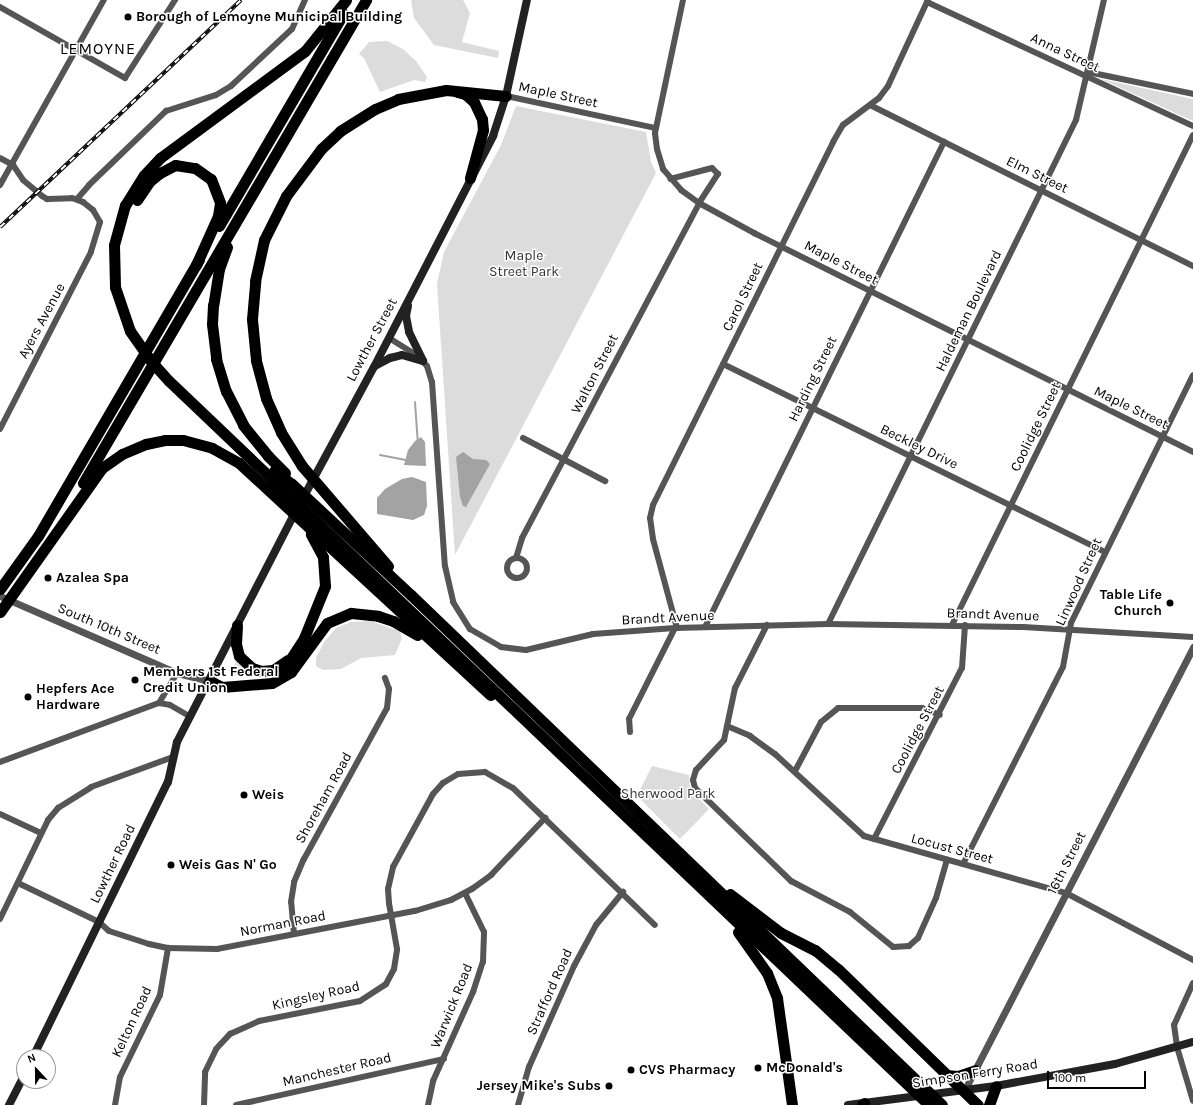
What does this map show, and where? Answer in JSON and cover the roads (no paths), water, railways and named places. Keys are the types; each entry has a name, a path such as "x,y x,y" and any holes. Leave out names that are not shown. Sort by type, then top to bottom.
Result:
{"highway":[{"path":"346,0 304,51 171,149 144,175 126,205 114,245 115,287 123,318 138,345 169,381 705,892 894,1066 942,1105"},
{"path":"0,589 38,536 351,0"},
{"path":"37,561 366,0"},
{"path":"446,90 465,94 479,109 482,119 482,130 470,178"},
{"path":"411,595 302,466 281,432 266,398 256,360 252,319 254,281 264,240 286,196 321,149 340,131 375,109 398,99 446,90 506,96"},
{"path":"196,265 218,216 220,203 215,186 205,174 195,168 175,165 160,173 142,191 125,229 121,274 129,313 145,341 167,369 279,476 292,484 411,595 685,859 894,1066 929,1105"},
{"path":"248,200 219,269 213,305 214,346 220,375 233,407 254,441 288,476 292,484"},
{"path":"0,612 102,468 122,454 158,440 199,444 224,454 239,463 444,654 645,834"},
{"path":"210,681 268,678 286,668 294,654 320,604 326,576 318,546 297,516"},
{"path":"210,681 222,687 272,683 291,672 328,624 351,613 365,613 393,621 444,654"},
{"path":"237,625 236,644 239,656 252,668 261,671 273,670 294,654"},
{"path":"685,859 781,933 815,950 838,969 945,1075 978,1105"},
{"path":"705,892 749,945 772,984 780,1014 792,1105"},
{"path":"945,1075 958,1076 975,1070"},
{"path":"989,1105 996,1086"}],"main road":[{"name":"Lowther Street","path":"210,681 279,542 374,367 470,178 493,136 506,96 527,0"},
{"path":"409,298 406,316 409,332 423,361"},
{"path":"374,367 395,356 423,361"},
{"name":"Lowther Road","path":"37,1049 168,782 177,742 210,681"},
{"name":"Simpson Ferry Road","path":"848,1105 996,1086 1114,1064 1193,1042"},
{"path":"9,1105 17,1089"}],"street":[{"path":"0,185 104,0"},
{"path":"0,7 125,78 176,0"},
{"path":"0,158 12,165 23,180 47,199 61,197 77,199 89,185 166,112 216,95 231,86 289,32 305,0"},
{"path":"655,128 683,0"},
{"name":"Haldeman Boulevard","path":"828,624 909,456 1076,120 1088,74 1104,0"},
{"name":"Anna Street","path":"928,1 1088,74 1193,126"},
{"name":"Carol Street","path":"676,628 653,539 650,514 839,130 870,105 888,86 928,1"},
{"name":"Anna Street","path":"1088,74 1193,94"},
{"name":"Maple Street","path":"506,96 655,128 658,156 670,179 699,203 781,247 1193,452"},
{"name":"Elm Street","path":"870,105 1193,266"},
{"name":"Coolidge Street","path":"952,625 1193,136"},
{"name":"Harding Street","path":"705,627 944,142"},
{"name":"Walton Street","path":"516,558 522,538 699,203 717,179 716,170 712,168 670,179"},
{"name":"Ayers Avenue","path":"0,429 87,258 100,222 93,210 77,199"},
{"path":"389,338 423,361"},
{"name":"Brandt Avenue","path":"423,361 432,382 449,588 457,612 470,629 492,643 518,650 553,646 593,634 676,628 828,624 965,625 1193,637"},
{"name":"Beckley Drive","path":"723,364 1105,552"},
{"name":"Linwood Street","path":"963,864 1063,667 1068,649 1068,630 1162,436 1193,376"},
{"path":"523,438 605,481"},
{"name":"South 10th Street","path":"0,596 177,673 210,681"},
{"path":"767,625 735,688 727,726 721,744 695,773 693,783 695,788 791,880 850,912 888,946 903,948 918,938 936,898 947,860"},
{"name":"Coolidge Street","path":"874,840 940,716 962,668 965,625"},
{"path":"630,732 629,719 676,628"},
{"name":"16th Street","path":"964,1091 1193,647"},
{"path":"159,703 177,673"},
{"name":"Shoreham Road","path":"294,934 291,902 294,882 304,859 387,708 389,689 385,678"},
{"path":"0,762 159,703 170,705 191,717"},
{"path":"795,771 821,722 838,708 922,708 940,716"},
{"name":"Locust Street","path":"727,726 760,743 795,771 850,826 874,840 1066,893 1193,960"},
{"path":"0,919 41,833 58,808 75,795 173,757"},
{"name":"Kingsley Road","path":"204,1105 204,1072 216,1049 230,1034 259,1021 360,1001 386,984 394,969 397,949 388,889 393,867 434,794 449,778 467,772 492,774 513,788 621,894 655,925"},
{"path":"0,814 41,833"},
{"name":"Norman Road","path":"18,882 99,922 109,931 168,948 218,949 433,906 465,893 491,875 545,818"},
{"name":"Warwick Road","path":"428,1105 433,1081 479,977 485,950 480,921 465,893"},
{"name":"Strafford Road","path":"518,1105 529,1067 574,966 596,925 621,894"},
{"name":"Kelton Road","path":"115,1105 120,1077 160,995 168,948"},
{"path":"1193,983 1174,1025 1177,1047 1193,1101"},
{"name":"Manchester Road","path":"236,1105 444,1059"}],"waterway":[{"path":"415,402 418,441"},
{"path":"380,455 406,460"}],"railway":[{"path":"0,227 241,0"}],"place":[{"name":"Borough of Lemoyne Municipal Building","path":"128,17"},
{"name":"Azalea Spa","path":"48,578"},
{"name":"Table Life Church","path":"1170,603"},
{"name":"Members 1st Federal Credit Union","path":"135,680"},
{"name":"Hepfers Ace Hardware","path":"28,697"},
{"name":"Weis","path":"244,795"},
{"name":"Weis Gas N' Go","path":"171,865"},
{"name":"McDonald's","path":"758,1068"},
{"name":"CVS Pharmacy","path":"631,1070"},
{"name":"Jersey Mike's Subs","path":"609,1086"}],"district":[{"name":"LEMOYNE","path":"98,49"}],"park label":[{"name":"Maple Street Park","path":"524,264"},
{"name":"Sherwood Park","path":"668,794"}]}
